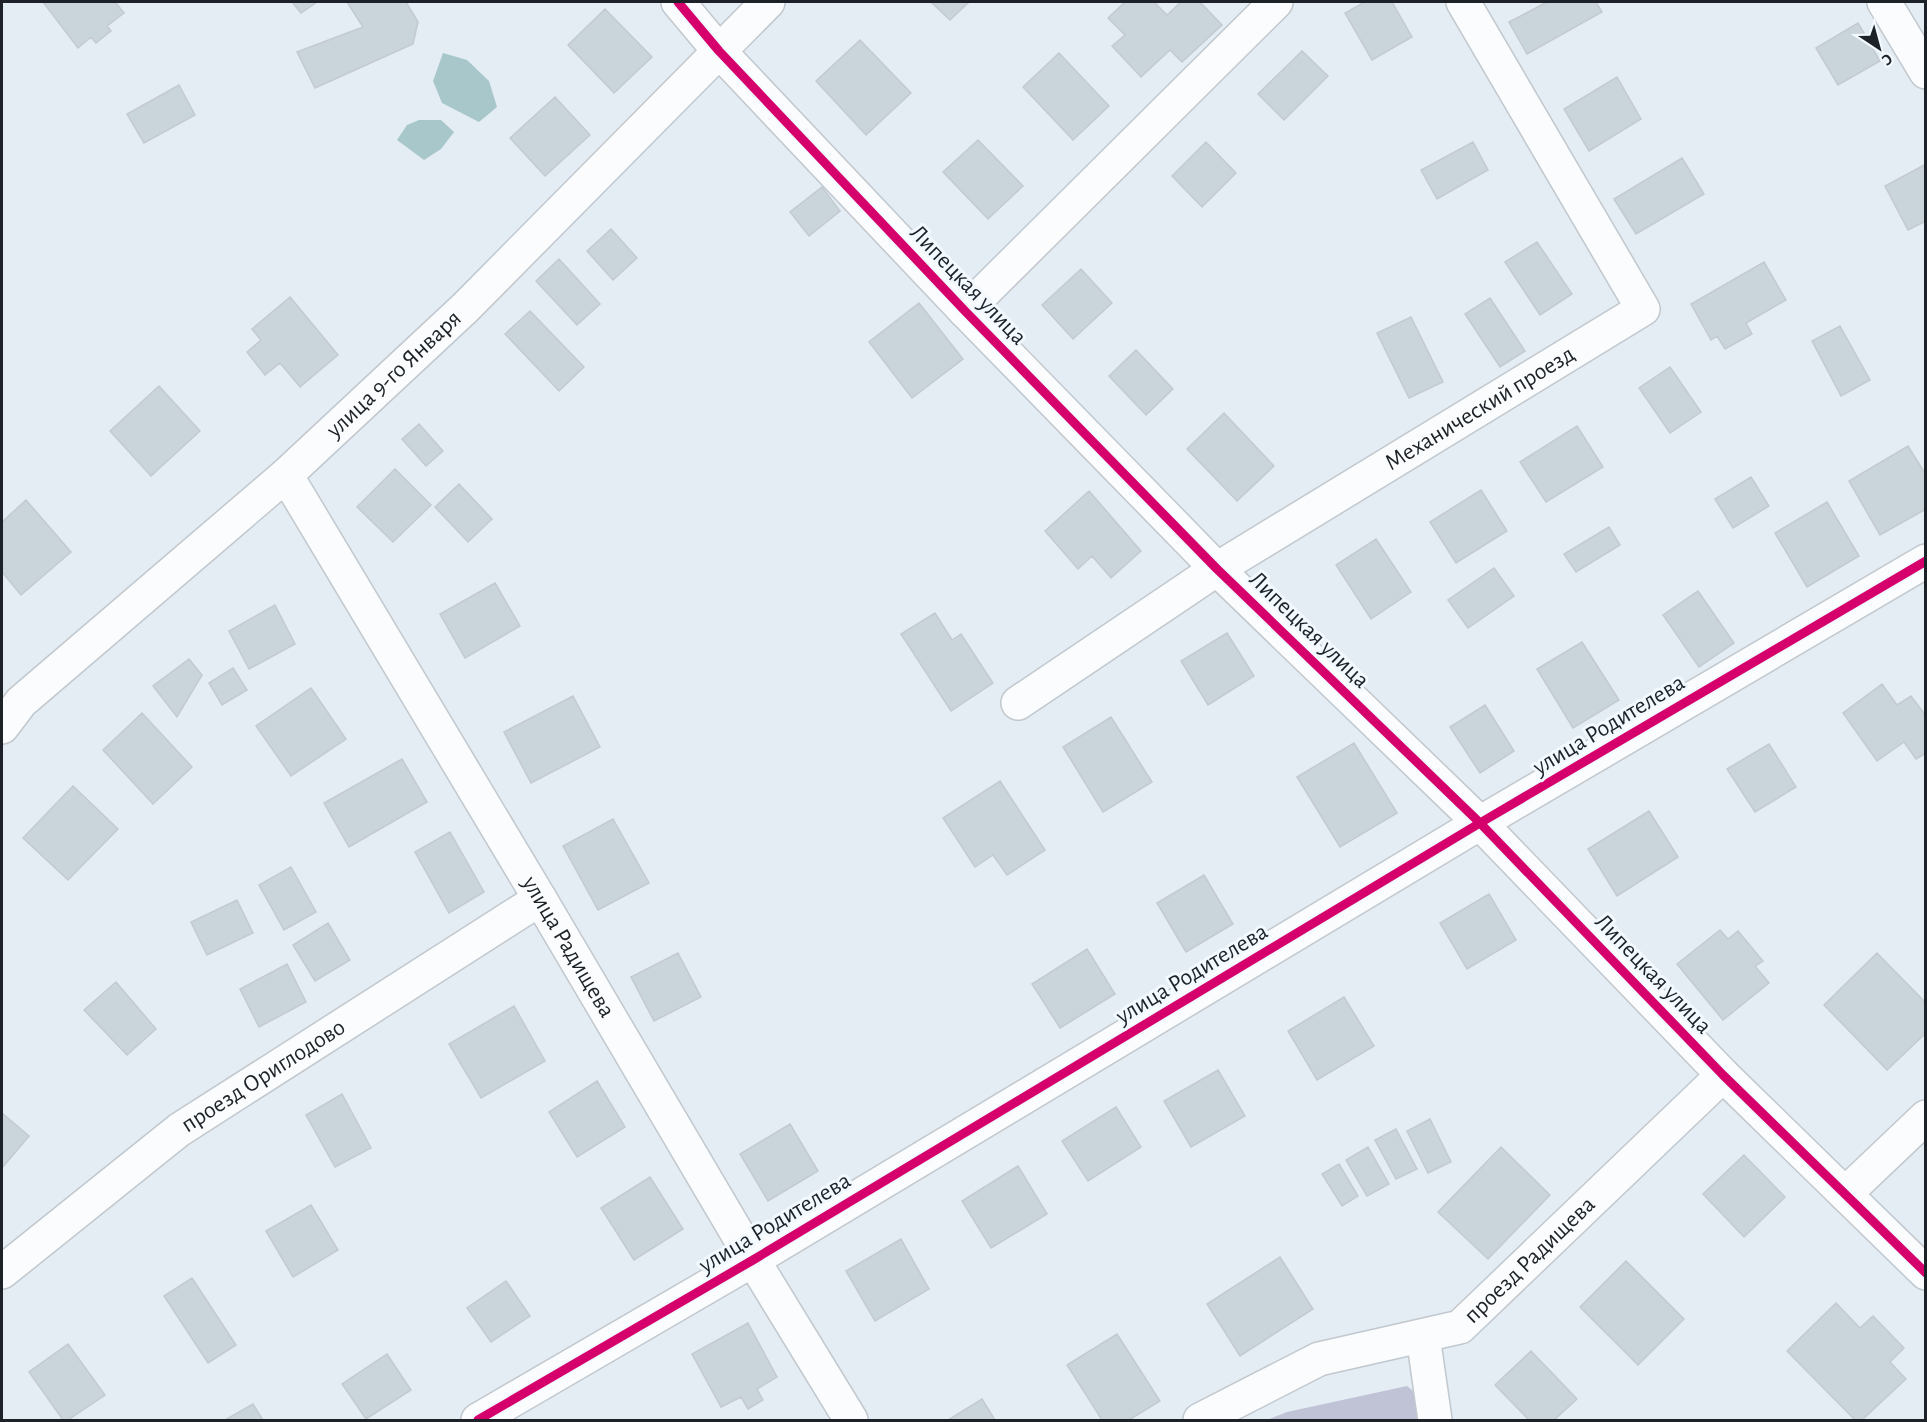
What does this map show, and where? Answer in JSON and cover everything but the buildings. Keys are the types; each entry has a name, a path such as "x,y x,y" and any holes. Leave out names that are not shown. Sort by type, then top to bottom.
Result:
{"street":[{"name":"Липецкая улица","path":"678,2 719,51 965,311 1217,569 1480,823 1723,1075 1926,1273"},
{"name":"улица 9-го Января","path":"2,727 21,702 286,475 465,308 768,2"},
{"path":"965,311 1276,2"},
{"name":"Механический проезд","path":"1018,703 1217,569 1643,309 1463,2"},
{"path":"1884,2 1926,72"},
{"name":"улица Радищева","path":"286,475 753,1260 851,1420"},
{"name":"улица Родителева","path":"478,1420 753,1260 1480,823 1926,561"},
{"name":"проезд Ориглодово","path":"2,1272 179,1130 540,899"},
{"name":"проезд Радищева","path":"1200,1420 1319,1359 1461,1328 1723,1075"},
{"path":"1845,1194 1926,1117"},
{"path":"1423,1336 1435,1420"}],"shaded area":[{"path":"443,53 467,60 489,81 497,107 479,122 442,103 433,81"},
{"path":"419,120 441,120 454,132 441,149 424,160 397,140 407,125"},
{"path":"1407,1386 1449,1420 1267,1420 1287,1412"}],"cycle path":[{"path":"678,2 719,51 965,311 1217,569 1480,823 1723,1075 1926,1273"},
{"path":"478,1420 753,1260 1480,823 1926,561"}]}
